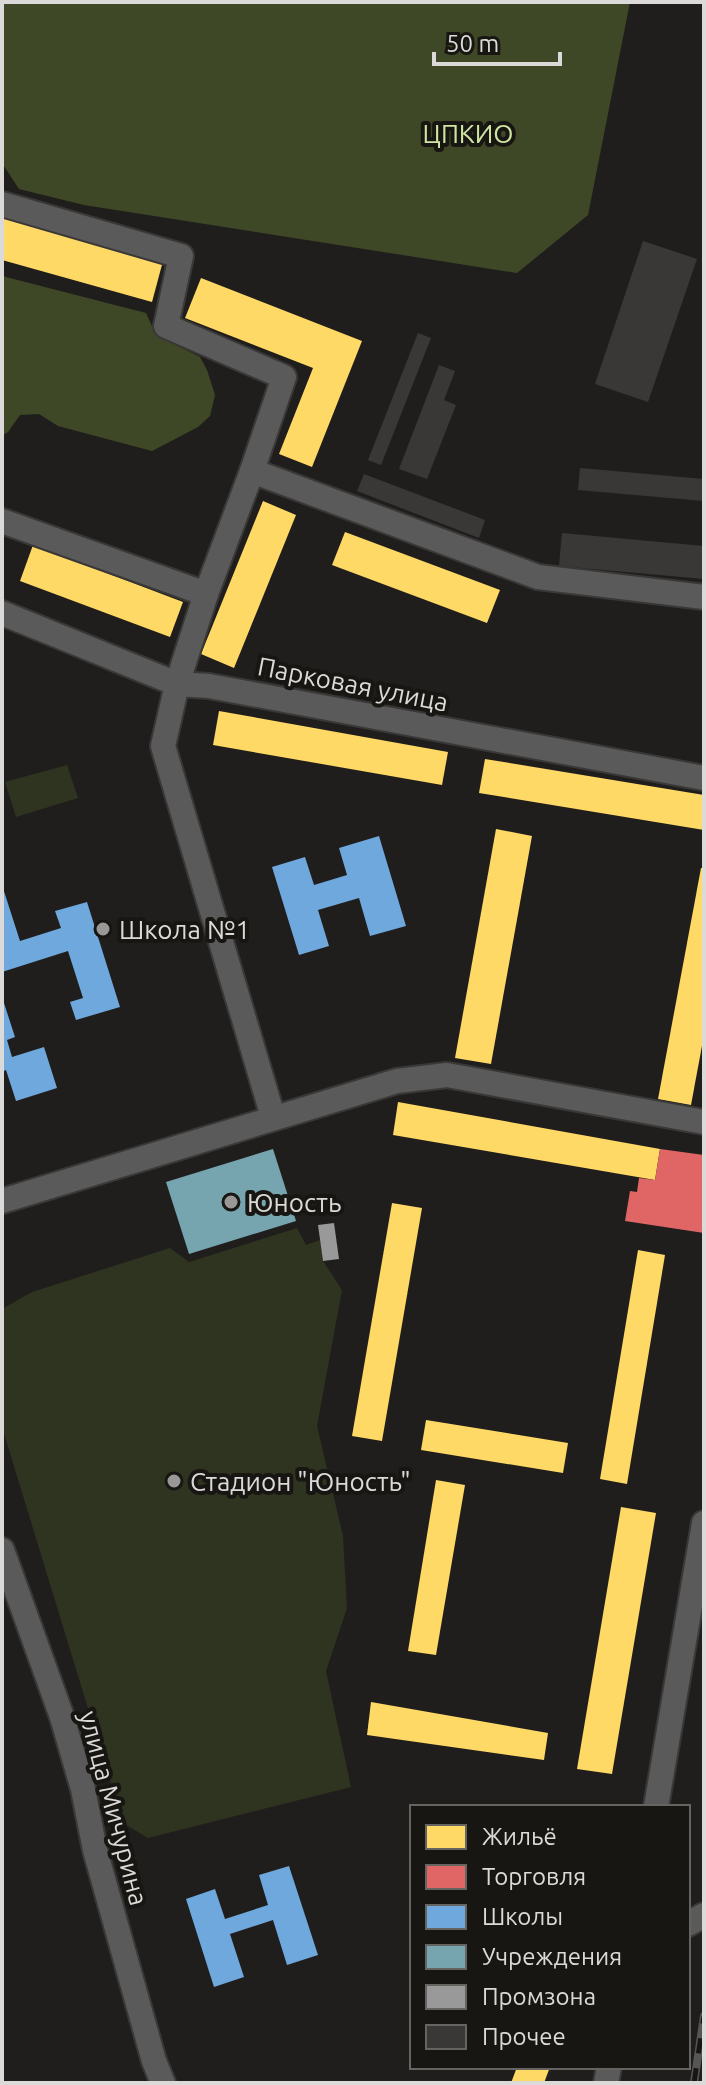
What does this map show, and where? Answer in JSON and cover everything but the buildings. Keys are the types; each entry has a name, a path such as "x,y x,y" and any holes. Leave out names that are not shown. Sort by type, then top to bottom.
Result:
{"street":[{"path":"2,204 181,256 166,326 284,377 206,594 177,684 163,746 273,1117"},
{"path":"252,471 538,577 704,597"},
{"path":"2,521 206,594"},
{"name":"Парковая улица","path":"2,613 177,684 209,686 704,778"},
{"path":"2,1201 397,1081 447,1075 704,1122"},
{"path":"656,1805 704,1523"},
{"name":"улица Мичурина","path":"2,1550 62,1717 83,1789 95,1850 154,2061 163,2083"}],"green space":[{"name":"ЦПКИО","path":"2,2 630,2 588,215 517,273 84,205 19,189 2,163"},
{"path":"2,276 146,313 156,335 200,357 215,395 210,416 198,427 152,451 58,426 39,414 20,415 2,436"},
{"path":"67,765 78,798 16,817 5,782"},
{"name":"Стадион \"Юность\"","path":"297,1228 306,1245 320,1240 323,1261 342,1290 317,1426 343,1536 347,1608 326,1671 351,1787 148,1838 123,1823 2,1427 2,1309 32,1292 170,1248 189,1262"}],"railway":[{"path":"694,2083 704,2016"}],"place":[{"name":"Школа №1","path":"103,929"},
{"name":"Юность","path":"231,1202"},
{"name":"Стадион \"Юность\"","path":"174,1481"}]}
